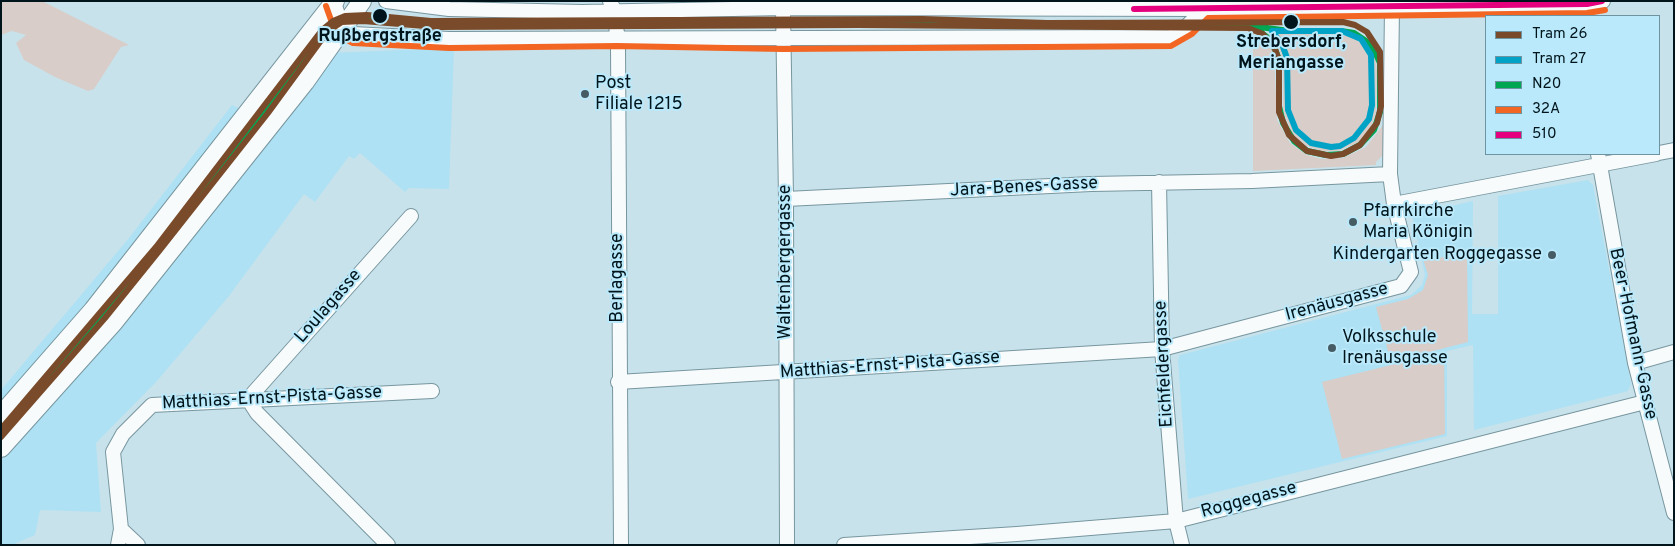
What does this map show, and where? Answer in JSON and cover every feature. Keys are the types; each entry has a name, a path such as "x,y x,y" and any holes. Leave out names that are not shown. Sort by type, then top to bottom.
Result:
{"main road":[{"path":"1,448 114,322 305,82 361,1"},
{"path":"1,416 93,310 333,2"}],"street":[{"path":"361,1 333,2 343,29 353,34 439,39 617,37 784,40 1171,37 1186,28 1205,5"},
{"path":"386,1 449,9 615,5 783,8 1134,5 1588,7 1604,1"},
{"name":"Berlagasse","path":"615,5 617,37 618,382 621,545"},
{"name":"Irenäusgasse","path":"1162,349 1402,286 1411,272 1394,204 1390,174 1392,6"},
{"name":"Waltenbergergasse","path":"783,8 786,199 787,545"},
{"path":"1660,154 1674,150"},
{"path":"1394,204 1599,159 1646,155"},
{"name":"Beer-Hofmann-Gasse","path":"1599,159 1635,363 1674,513"},
{"name":"Jara-Benes-Gasse","path":"786,199 1159,182 1262,180 1390,174"},
{"name":"Eichfeldergasse","path":"1159,182 1162,349 1176,521 1182,545"},
{"name":"Loulagasse","path":"248,399 411,216"},
{"name":"Matthias-Ernst-Pista-Gasse","path":"618,382 1162,349"},
{"path":"1635,363 1674,352"},
{"name":"Matthias-Ernst-Pista-Gasse","path":"121,530 113,452 123,434 152,405 432,391"},
{"path":"248,399 257,413 388,545"},
{"name":"Roggegasse","path":"844,545 1026,534 1176,521 1645,402"},
{"path":"118,545 121,530"},
{"path":"121,530 138,545"}],"shaded area":[{"path":"1,1 42,1 129,45 121,47 94,89 88,91 55,77 24,60 16,43 26,35 12,31 1,35"},
{"path":"1275,33 1353,37 1369,50 1376,61 1376,114 1370,129 1359,142 1338,151 1320,151 1302,144 1292,133 1283,111 1283,63 1280,50 1272,38"},
{"path":"1253,34 1266,43 1274,54 1277,120 1290,143 1307,155 1321,159 1343,158 1366,147 1384,124 1383,155 1376,162 1376,165 1253,171"},
{"path":"454,48 449,189 409,188 405,192 360,153 354,159 349,156 315,202 304,194 229,296 157,381 96,443 101,512 40,510 35,535 12,545 1,545 1,390 129,238 232,105 253,115 301,54"},
{"name":"Volksschule Irenäusgasse","path":"1588,180 1593,185 1631,384 1628,391 1474,430 1473,345 1447,351 1447,436 1188,499 1178,360 1180,355 1411,295 1422,285 1425,275 1412,215 1473,201 1472,314 1498,314 1498,196"},
{"path":"1467,255 1468,342 1391,362 1376,307 1408,299 1423,290 1428,275 1423,259"},
{"path":"1444,352 1445,434 1342,459 1322,382"}],"tram line":[{"name":"26","path":"1,429 156,247 322,30 333,21 345,16 367,15 431,21 922,19 1047,23 1343,22 1355,25 1367,32 1380,52 1381,106 1377,123 1360,145 1343,154 1331,156 1307,151 1289,135 1279,112 1279,60 1275,49 1263,34 1248,28 858,25 437,27 363,21 342,22 328,31 268,113 160,250 105,318 1,437"},
{"name":"27","path":"1272,31 1342,31 1361,39 1371,55 1372,105 1369,119 1354,138 1340,146 1331,147 1311,143 1296,130 1288,110 1287,58 1282,44 1272,31"}],"transit line":[{"name":"510","path":"1134,9 1587,4 1602,1"},
{"name":"32A","path":"326,6 336,34 353,43 449,48 617,46 783,49 1171,46 1192,34 1208,18 1587,13 1605,10"},
{"name":"N20","path":"1,432 106,312 171,233 327,29 345,19 364,18 424,24 1245,25"},
{"name":"N20","path":"1189,25 1245,25"},
{"name":"N20","path":"1245,25 1289,31 1341,31 1354,33 1366,41 1373,48 1380,63 1380,112 1374,130 1360,145 1343,154 1326,155 1307,151 1294,141 1283,123 1279,106 1279,60 1275,49 1268,38 1255,28 1245,25"}],"place":[{"name":"Rußbergstraße","path":"380,16"},
{"name":"Strebersdorf, Meriangasse","path":"1291,22"},
{"name":"Post Filiale 1215","path":"585,94"},
{"name":"Pfarrkirche Maria Königin","path":"1353,222"},
{"name":"Kindergarten Roggegasse","path":"1552,255"},
{"name":"Volksschule Irenäusgasse","path":"1332,348"}]}
